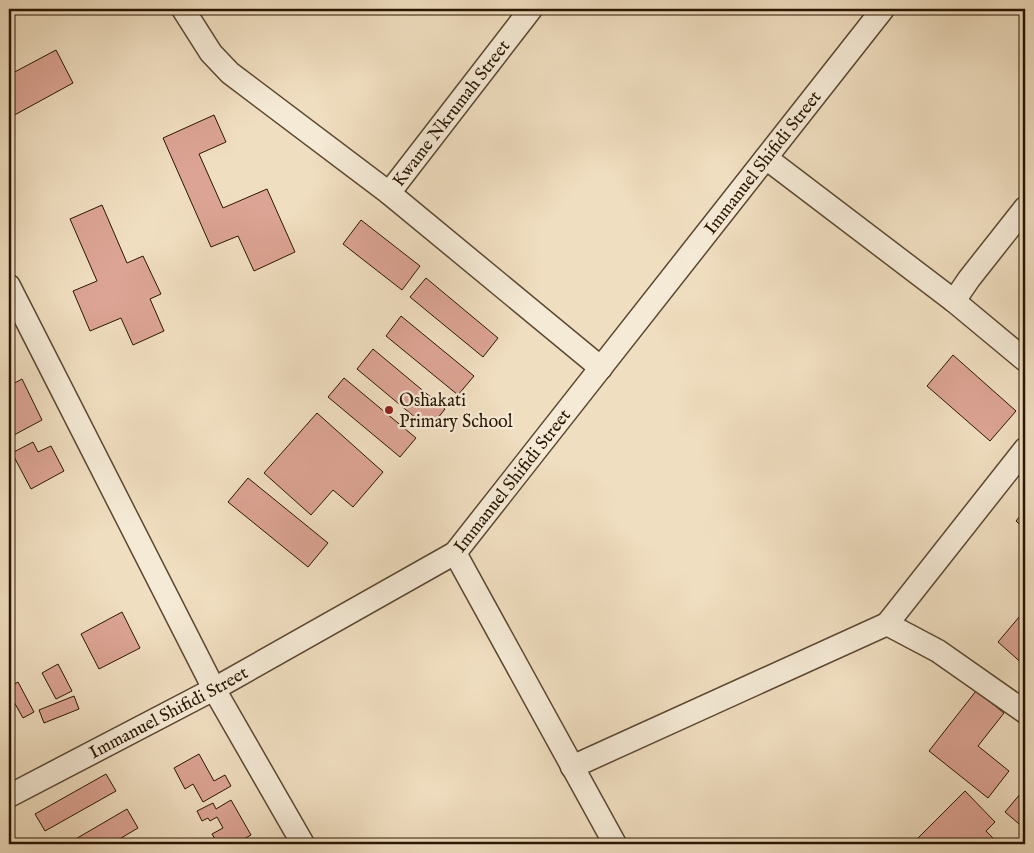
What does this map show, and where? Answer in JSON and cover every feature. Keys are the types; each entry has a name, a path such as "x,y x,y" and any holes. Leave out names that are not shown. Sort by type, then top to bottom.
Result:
{"street":[{"path":"183,9 211,53 230,73 389,193 601,368"},
{"name":"Kwame Nkrumah Street","path":"389,193 531,9"},
{"name":"Immanuel Shifidi Street","path":"9,796 214,689 455,553 884,9"},
{"path":"766,158 954,301 1025,360"},
{"path":"954,301 1025,208"},
{"path":"9,286 214,689 303,844"},
{"path":"572,767 886,624 1025,449"},
{"path":"455,553 615,844"},
{"path":"886,624 938,651 1025,712"}],"building":[{"path":"56,50 73,83 9,118 9,75"},
{"path":"214,115 226,142 199,154 223,208 267,189 295,252 254,271 238,236 211,247 163,138"},
{"path":"102,205 127,263 143,256 161,294 150,299 164,331 133,345 121,318 90,331 73,291 97,281 70,219"},
{"path":"361,220 420,266 402,290 343,244"},
{"path":"426,278 498,338 483,357 410,297"},
{"path":"401,316 474,376 458,395 386,336"},
{"path":"373,349 445,409 429,429 357,369"},
{"path":"953,355 1016,411 990,441 927,386"},
{"path":"344,378 416,438 400,457 328,397"},
{"path":"22,379 42,420 14,435 9,425 9,386"},
{"path":"317,413 383,472 353,507 333,490 311,515 264,473"},
{"path":"33,442 38,452 51,446 64,471 31,489 12,453"},
{"path":"248,478 328,543 308,567 228,502"},
{"path":"1025,510 1025,529 1016,521"},
{"path":"1025,610 1025,666 998,642"},
{"path":"122,612 140,648 99,669 81,634"},
{"path":"58,664 72,691 56,699 42,673"},
{"path":"18,682 34,712 23,718 9,693 9,687"},
{"path":"976,691 1004,713 978,746 1009,771 988,798 929,751"},
{"path":"74,696 79,709 44,723 39,710"},
{"path":"199,754 214,781 225,775 231,786 203,802 193,784 185,789 174,768"},
{"path":"106,774 116,791 45,831 35,814"},
{"path":"965,791 995,822 986,831 999,844 912,844"},
{"path":"1021,793 1025,796 1025,829 1005,812"},
{"path":"231,800 251,835 235,844 218,844 212,834 223,828 217,817 210,821 208,818 202,821 197,811 213,803 216,809"},
{"path":"127,809 138,828 111,844 67,844"}],"place":[{"name":"Oshakati Primary School","path":"389,410"}]}
